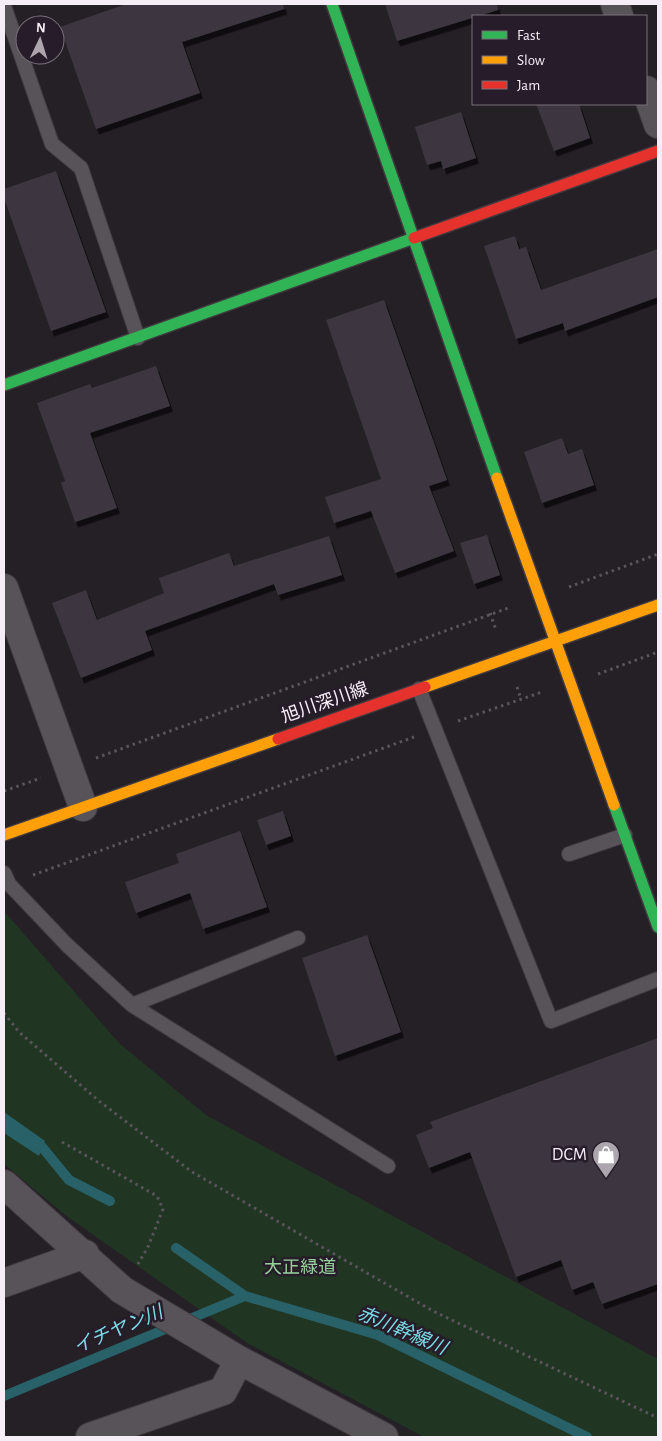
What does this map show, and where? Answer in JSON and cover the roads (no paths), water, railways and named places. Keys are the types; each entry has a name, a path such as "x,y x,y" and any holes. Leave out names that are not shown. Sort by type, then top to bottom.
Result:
{"street":[{"path":"332,4 555,643 658,927"},
{"path":"647,93 658,124"},
{"path":"4,385 658,151"},
{"path":"4,588 83,807"},
{"name":"旭川深川線","path":"4,835 555,643 658,605"},
{"path":"4,1184 85,1254 122,1290 239,1360 384,1437"},
{"path":"4,1283 85,1254"},
{"path":"90,1437 223,1391 239,1360"}],"lane":[{"path":"4,6 52,144 81,168 138,338"},
{"path":"419,689 551,1020 658,979"},
{"path":"569,854 625,835"},
{"path":"6,879 67,945 132,1005 388,1166"},
{"path":"132,1005 298,938"}],"water":[{"path":"4,1112 45,1141 39,1156 4,1133"}],"waterway":[{"name":"赤川幹線川","path":"31,1140 42,1147 69,1180 110,1201"},
{"name":"赤川幹線川","path":"176,1248 245,1296 378,1335 587,1437"},
{"name":"イチヤン川","path":"4,1396 245,1296"}],"place":[{"name":"DCM","path":"606,1179"}],"park label":[{"name":"大正緑道","path":"300,1268"}]}
